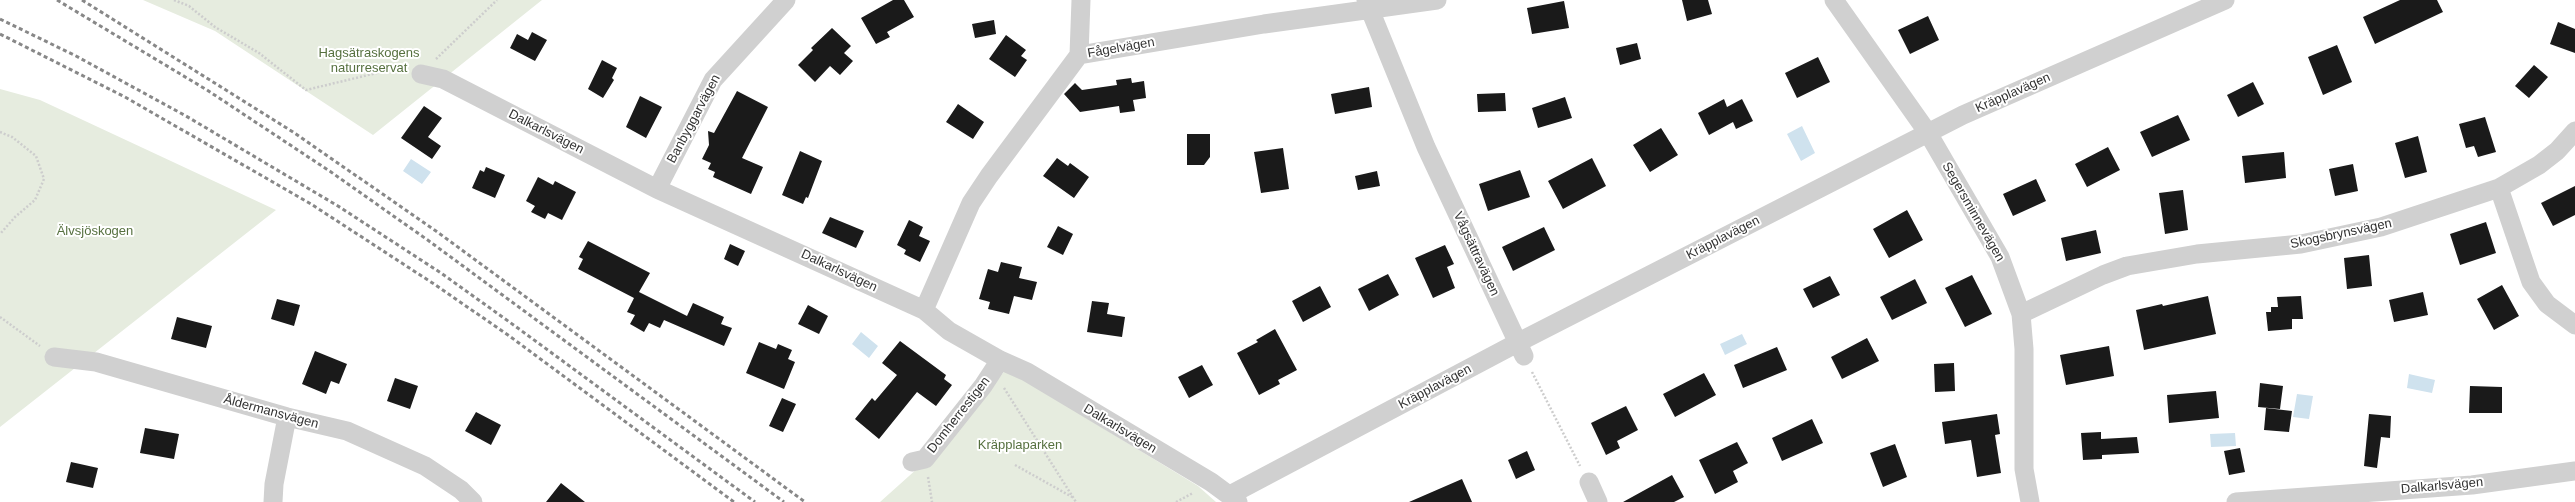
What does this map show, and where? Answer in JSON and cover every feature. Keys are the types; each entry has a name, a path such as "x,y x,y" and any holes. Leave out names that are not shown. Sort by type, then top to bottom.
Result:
{"street":[{"name":"Banbyggarvägen","path":"657,189 713,80 786,0"},
{"path":"1079,55 1081,0"},
{"name":"Fågelvägen","path":"924,310 971,203 989,176 1079,55 1367,5 1438,0"},
{"name":"Segersminnevägen","path":"1834,0 1928,133 2000,257 2021,314 2024,349 2024,469 2030,502"},
{"name":"Kräpplavägen","path":"1234,498 1521,350 1963,115 2225,0"},
{"name":"Vågsättravägen","path":"1367,5 1426,147 1521,350"},
{"name":"Dalkarlsvägen","path":"421,74 443,79 657,189 924,310 949,331 996,366 1027,372 1234,498"},
{"name":"Skogsbrynsvägen","path":"2021,314 2103,275 2127,266 2197,254 2302,244 2381,227 2499,188 2540,165 2557,151 2575,131"},
{"path":"2499,188 2531,282 2548,304 2575,326"},
{"name":"Åldermansvägen","path":"54,357 96,362 287,417 347,431 425,466 461,490 473,502"},
{"name":"Domherrestigen","path":"918,461 996,366"},
{"path":"273,502 274,484 287,417"},
{"name":"Dalkarlsvägen","path":"2236,502 2472,485 2575,471"},
{"path":"1589,482 1598,502"}],"path":[{"path":"174,0 189,6 215,27 259,53 306,90 389,70 421,74 497,0"},
{"path":"0,132 12,137 36,156 44,178 36,200 15,217 0,234"},
{"path":"0,317 54,357"},
{"path":"1521,350 1589,482"},
{"path":"996,366 1076,500"},
{"path":"918,461 932,502"},
{"path":"1015,465 1076,500"}],"green space":[{"name":"Hagsätraskogens naturreservat","path":"143,0 542,0 373,135 215,31"},
{"name":"Älvsjöskogen","path":"0,89 40,100 276,210 0,427"},
{"name":"Kräpplaparken","path":"1006,369 1198,486 1216,502 880,502 957,433"}],"water":[{"path":"1802,126 1815,153 1801,161 1787,134"},
{"path":"411,159 431,172 422,184 403,171"},
{"path":"861,332 878,346 869,358 852,344"},
{"path":"1742,334 1747,344 1725,355 1720,344"},
{"path":"2409,374 2435,380 2432,393 2407,388"},
{"path":"2297,394 2313,396 2309,419 2293,417"},
{"path":"2235,433 2236,446 2211,447 2210,434"}],"building":[{"path":"893,0 904,0 914,17 887,32 890,37 876,44 861,18"},
{"path":"1682,0 1708,0 1712,14 1687,21"},
{"path":"2400,0 2437,0 2443,12 2375,44 2363,17"},
{"path":"1564,1 1569,28 1532,34 1527,8"},
{"path":"1928,16 1939,40 1910,54 1898,30"},
{"path":"994,20 996,34 975,38 972,24"},
{"path":"2558,22 2575,29 2575,53 2550,44"},
{"path":"832,28 851,46 844,53 853,61 840,75 830,66 815,82 798,65 813,50 811,48"},
{"path":"532,32 547,40 535,61 510,48 517,34 528,40"},
{"path":"1006,35 1026,50 1021,56 1027,60 1015,77 989,59"},
{"path":"1637,43 1641,59 1620,65 1616,48"},
{"path":"2337,45 2352,82 2323,95 2308,57"},
{"path":"1818,57 1830,82 1797,98 1785,73"},
{"path":"602,60 617,68 612,78 614,80 603,98 588,89"},
{"path":"2534,65 2548,77 2529,98 2515,86"},
{"path":"1131,78 1132,83 1144,81 1146,98 1133,100 1135,111 1120,113 1119,106 1080,112 1064,94 1075,83 1082,90 1117,85 1116,80"},
{"path":"2253,82 2264,104 2238,117 2227,95"},
{"path":"1369,87 1372,107 1335,114 1331,94"},
{"path":"737,91 768,107 742,158 763,167 751,194 713,177 715,172 708,169 711,163 702,159 709,145 708,131 714,133"},
{"path":"1505,93 1506,111 1478,112 1477,94"},
{"path":"640,96 662,107 646,138 626,127"},
{"path":"1565,97 1572,118 1538,128 1532,108"},
{"path":"1724,99 1727,107 1742,99 1753,121 1736,129 1733,122 1709,135 1698,113"},
{"path":"958,104 984,122 973,139 946,122"},
{"path":"424,106 442,118 428,137 441,146 432,159 401,138"},
{"path":"2178,115 2190,140 2152,157 2140,132"},
{"path":"2485,117 2496,152 2478,157 2474,146 2466,148 2459,124"},
{"path":"1661,128 1678,155 1650,172 1633,145"},
{"path":"1187,134 1210,134 1210,157 1204,165 1187,165"},
{"path":"2418,136 2427,172 2405,178 2395,143"},
{"path":"2108,147 2120,170 2087,187 2075,164"},
{"path":"1283,148 1289,189 1261,193 1254,152"},
{"path":"800,151 822,161 808,198 806,197 803,204 782,195"},
{"path":"2284,152 2286,178 2245,183 2242,156"},
{"path":"1057,158 1068,166 1070,163 1089,177 1074,198 1043,176"},
{"path":"1592,158 1606,186 1563,209 1548,181"},
{"path":"2353,164 2358,191 2335,196 2329,169"},
{"path":"486,167 505,175 495,198 472,188 480,170 484,172"},
{"path":"1520,170 1530,197 1488,211 1479,184"},
{"path":"1377,171 1380,186 1358,190 1355,176"},
{"path":"538,177 553,185 555,181 576,192 562,220 548,213 545,219 531,212 535,206 526,201"},
{"path":"2036,179 2046,201 2013,216 2003,194"},
{"path":"2575,186 2575,215 2553,226 2541,203"},
{"path":"2183,190 2188,230 2165,234 2159,193"},
{"path":"1907,210 1923,240 1889,258 1873,229"},
{"path":"830,217 864,231 856,248 822,233"},
{"path":"909,220 923,227 919,236 930,241 920,262 904,254 906,250 897,245"},
{"path":"2486,222 2496,253 2460,265 2450,234"},
{"path":"1058,226 1073,234 1063,255 1047,247"},
{"path":"1544,227 1555,250 1513,271 1502,247"},
{"path":"2096,230 2101,253 2066,261 2061,238"},
{"path":"588,241 650,273 639,292 687,316 693,303 724,317 721,324 732,328 724,346 664,320 660,328 649,323 644,332 630,324 635,315 627,312 634,298 578,269 583,259 579,257"},
{"path":"730,244 745,251 738,266 724,259"},
{"path":"1445,245 1454,264 1447,267 1455,288 1433,298 1415,258"},
{"path":"2369,255 2372,286 2347,289 2344,258"},
{"path":"1001,262 1022,267 1019,278 1037,282 1032,300 1014,296 1009,314 988,309 990,302 979,299 988,269 998,272"},
{"path":"1388,274 1399,295 1369,311 1358,289"},
{"path":"1972,275 1992,314 1965,327 1945,288"},
{"path":"1830,276 1840,295 1813,308 1803,289"},
{"path":"1915,279 1927,303 1892,320 1880,297"},
{"path":"2502,285 2519,316 2494,330 2477,299"},
{"path":"1320,286 1331,307 1303,322 1292,301"},
{"path":"2423,292 2428,315 2394,322 2389,300"},
{"path":"2208,296 2216,334 2144,350 2136,310 2162,304 2163,306"},
{"path":"2301,296 2303,319 2292,319 2292,329 2268,331 2266,312 2271,312 2271,307 2278,307 2277,297"},
{"path":"277,299 300,305 294,326 271,319"},
{"path":"1092,301 1109,303 1107,314 1125,317 1122,337 1087,332"},
{"path":"808,305 828,316 819,334 798,324"},
{"path":"177,317 212,326 206,348 171,339"},
{"path":"1275,329 1297,370 1278,380 1280,384 1259,395 1237,353 1258,342 1256,340"},
{"path":"1867,338 1879,361 1842,379 1831,357"},
{"path":"900,341 946,375 944,379 952,385 936,406 917,392 879,439 855,419 872,398 875,401 897,375 882,363"},
{"path":"759,342 776,349 778,344 792,350 788,359 795,362 784,389 746,373"},
{"path":"2109,346 2114,376 2066,385 2060,355"},
{"path":"1777,347 1787,370 1743,388 1734,365"},
{"path":"315,351 347,364 339,384 331,381 326,394 302,384"},
{"path":"1954,363 1955,391 1935,392 1934,364"},
{"path":"1202,365 1213,385 1189,398 1178,377"},
{"path":"1704,373 1716,395 1675,417 1663,394"},
{"path":"395,378 418,386 410,409 387,401"},
{"path":"2260,383 2283,386 2280,409 2258,407"},
{"path":"2470,386 2502,387 2502,413 2469,413"},
{"path":"2216,391 2219,418 2169,423 2167,395"},
{"path":"782,398 796,404 783,432 769,426"},
{"path":"1626,406 1638,430 1617,441 1620,448 1606,455 1591,423"},
{"path":"2266,408 2292,411 2289,432 2264,430"},
{"path":"476,412 501,425 491,445 465,431"},
{"path":"1997,414 2000,434 1995,435 2001,473 1977,477 1971,440 1945,444 1942,422"},
{"path":"2369,414 2391,416 2390,438 2381,437 2377,468 2364,466"},
{"path":"1812,419 1823,443 1782,461 1772,438"},
{"path":"145,428 179,434 174,459 140,453"},
{"path":"2101,432 2101,439 2137,437 2139,453 2102,455 2102,459 2083,460 2081,433"},
{"path":"1737,442 1748,463 1733,471 1738,482 1715,494 1699,460"},
{"path":"1895,444 1907,477 1883,487 1870,453"},
{"path":"2240,448 2245,472 2229,475 2224,451"},
{"path":"1527,451 1535,470 1516,479 1508,460"},
{"path":"71,462 98,468 93,488 66,482"},
{"path":"1672,475 1684,497 1674,502 1623,502"},
{"path":"1462,479 1472,502 1409,502"},
{"path":"561,483 585,502 546,502"}],"railway":[{"path":"57,0 207,90 331,172 429,241 784,502"},
{"path":"82,0 293,132 436,231 805,502"},
{"path":"0,19 76,56 186,116 338,206 441,273 755,502"},
{"path":"0,34 125,97 311,204 434,284 508,335 734,502"}]}
